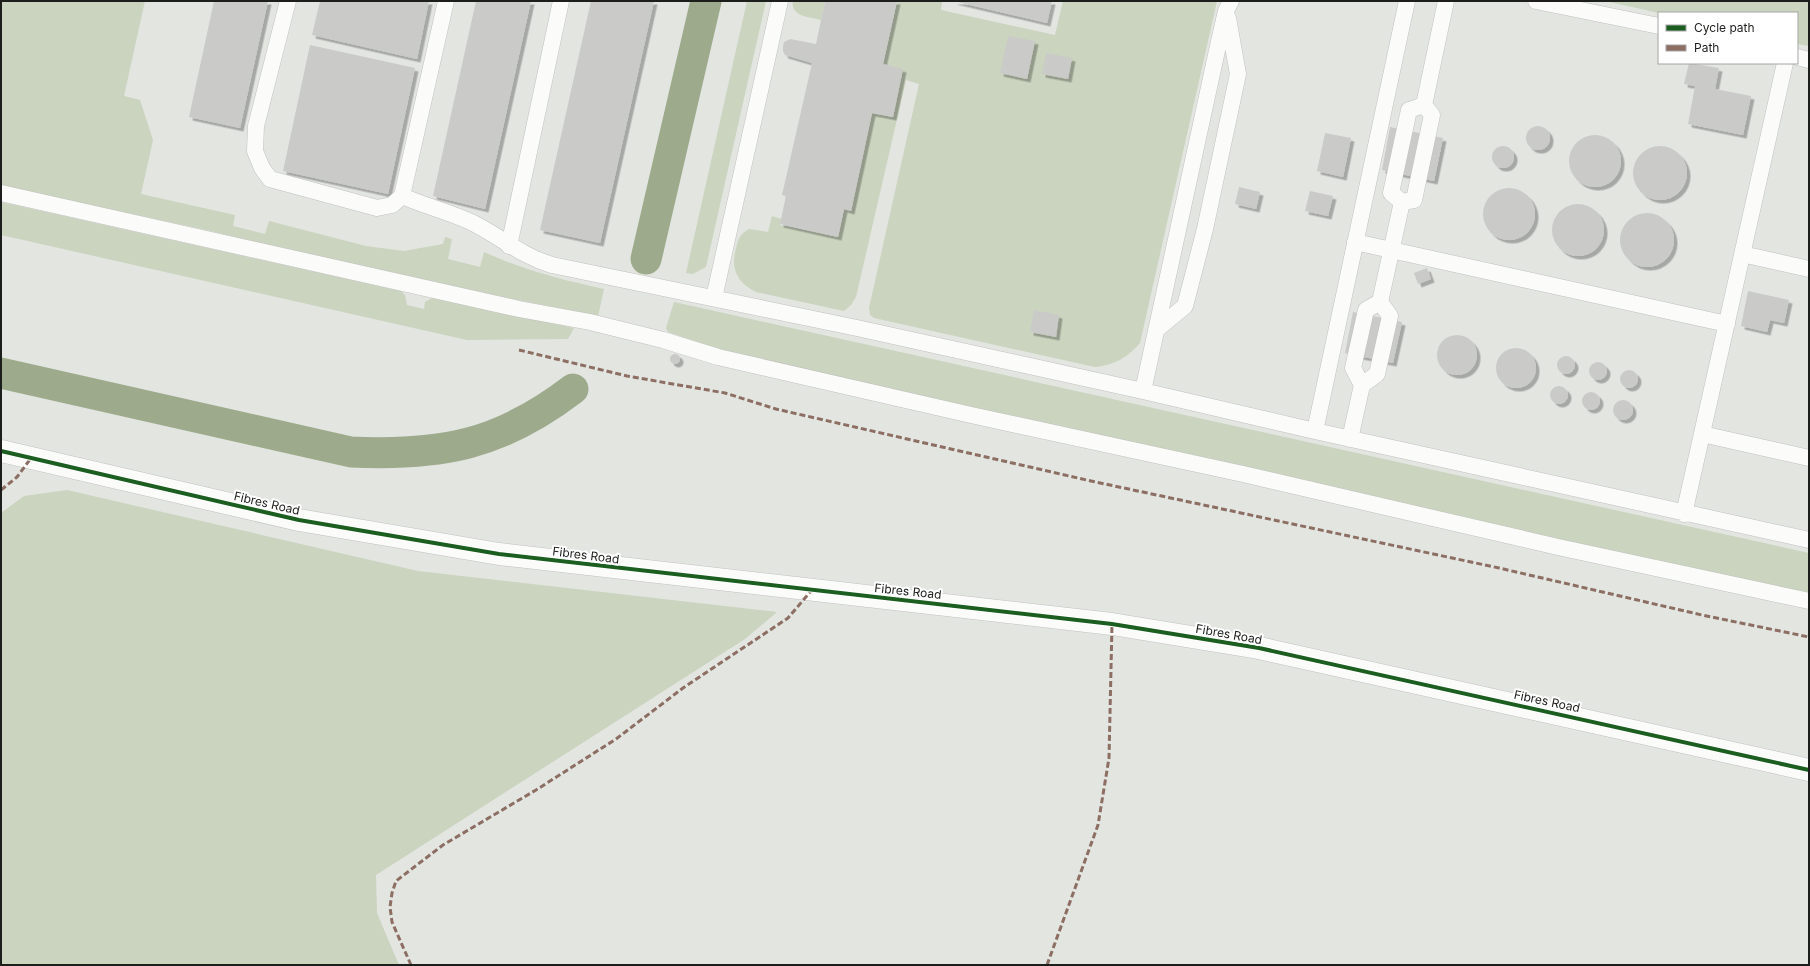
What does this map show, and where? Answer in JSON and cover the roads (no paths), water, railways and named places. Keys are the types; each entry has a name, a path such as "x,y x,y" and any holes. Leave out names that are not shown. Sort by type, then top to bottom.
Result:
{"street":[{"name":"Fibres Road","path":"1,452 299,520 499,554 1112,624 1259,648 1809,770"}],"lane":[{"path":"288,1 256,126 255,151 262,168 270,180 377,208 392,205 402,196 446,1"},
{"path":"509,246 561,1"},
{"path":"714,298 780,1"},
{"path":"1314,431 1407,1"},
{"path":"1424,105 1446,1"},
{"path":"1536,1 1658,26"},
{"path":"1143,391 1229,6"},
{"path":"1156,330 1185,306 1205,229 1238,74 1229,6"},
{"path":"1798,57 1809,60"},
{"path":"1684,514 1785,64"},
{"path":"1424,105 1432,115 1414,200 1402,202 1391,193 1407,118 1409,110 1424,105"},
{"path":"1,193 519,309 590,322 663,340 718,357 895,398 1243,474 1566,549 1809,601"},
{"path":"402,196 424,206 471,222 533,259 1143,391 1684,514 1809,540"},
{"path":"1350,439 1362,385 1354,368 1366,310 1380,302 1402,202"},
{"path":"1355,242 1727,324"},
{"path":"1742,254 1809,269"},
{"path":"1362,385 1377,374 1390,316 1380,302"},
{"path":"1702,434 1809,458"}],"waterway":[{"path":"646,259 706,1"},
{"path":"1,373 351,452 383,453 442,449 494,435 520,423 546,408 573,389"}]}
